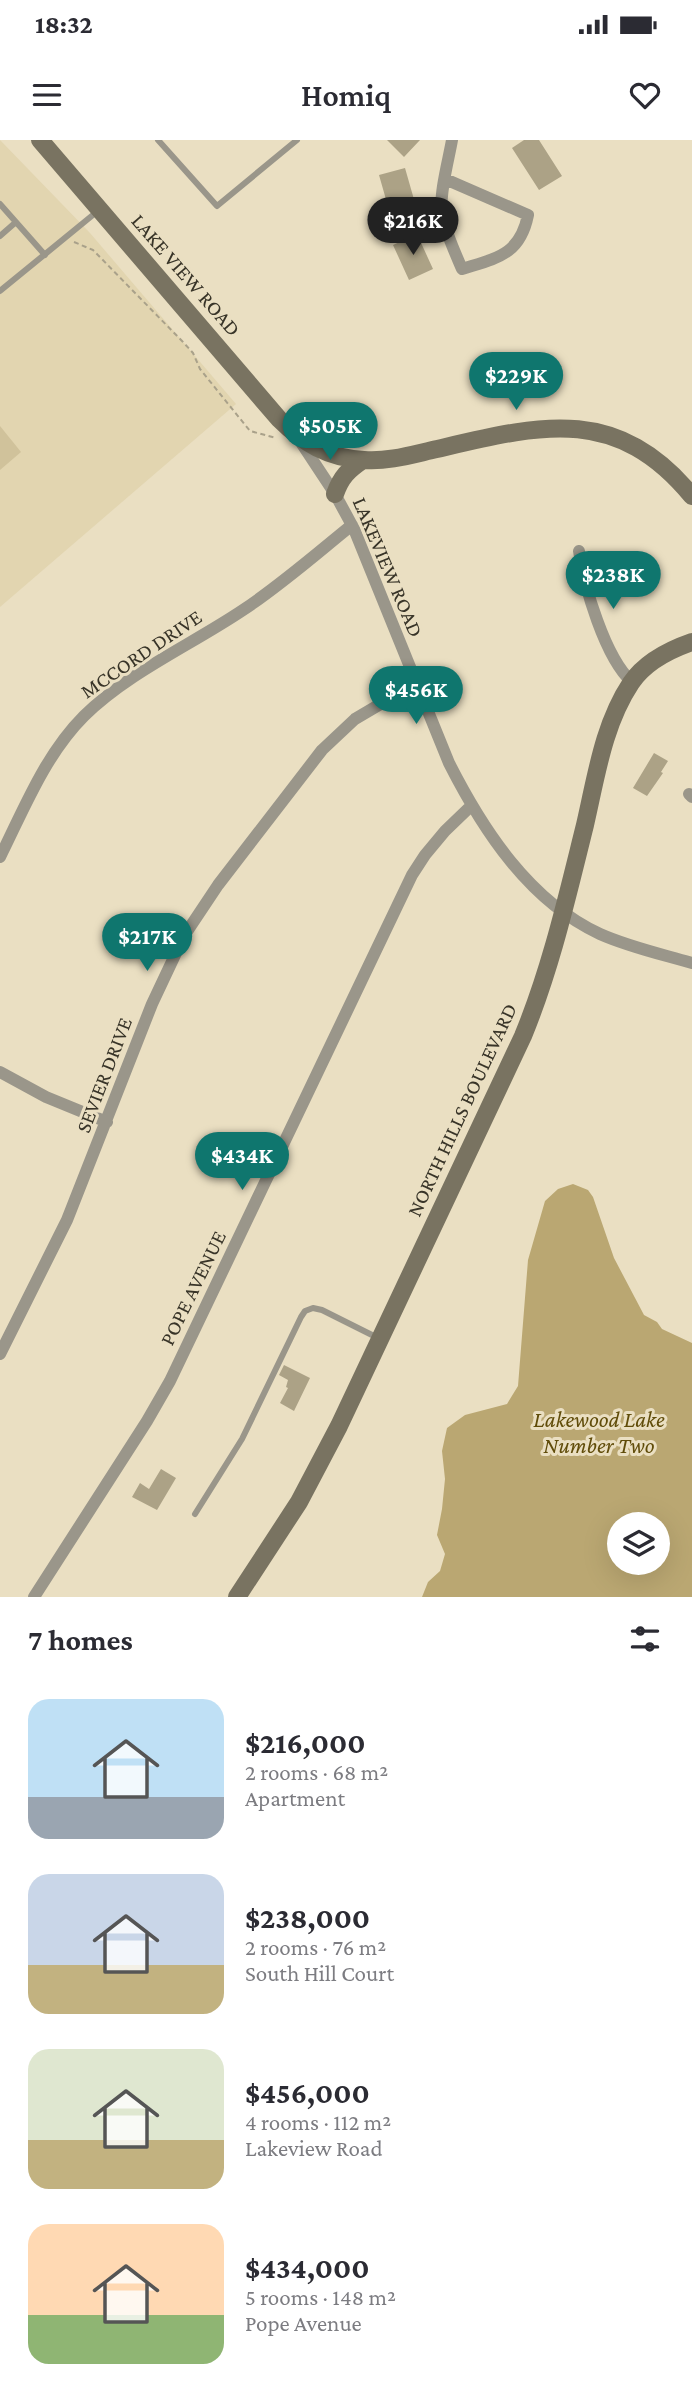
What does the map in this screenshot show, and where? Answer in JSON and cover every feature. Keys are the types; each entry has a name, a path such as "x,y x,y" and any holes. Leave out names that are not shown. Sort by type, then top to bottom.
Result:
{"street":[{"name":"LAKE VIEW ROAD","path":"40,140 298,438"},
{"path":"445,179 528,215 524,234 510,250 462,269 441,209 445,179 452,140"},
{"path":"298,438 323,451 363,460 404,456 530,429 562,427 586,430 622,440 640,449 658,461 692,496"},
{"name":"LAKEVIEW ROAD","path":"298,438 352,525 449,763 472,805 505,853 533,886 583,925 615,940 692,963"},
{"path":"335,494 340,479 363,460"},
{"name":"MCCORD DRIVE","path":"0,857 50,760 83,717 143,672 272,590 352,525"},
{"path":"579,551 582,578 599,623 614,659 632,682"},
{"name":"NORTH HILLS BOULEVARD","path":"237,1597 299,1502 339,1426 523,1037 547,972 564,912 609,730 632,682 640,672 671,649 692,642"},
{"name":"SEVIER DRIVE","path":"0,1354 66,1220 169,965 201,909 322,750 355,719 416,682"},
{"name":"POPE AVENUE","path":"34,1597 170,1381 412,875 445,831 472,805"},
{"path":"0,1072 46,1097 107,1122"}],"lane":[{"path":"158,140 217,206 296,140"},
{"path":"0,204 45,255"},
{"path":"0,291 100,209"},
{"path":"0,236 16,222"},
{"path":"195,1514 242,1438 305,1311 313,1308 322,1310 380,1339"}],"path":[{"path":"65,238 93,250 183,342 193,353 200,369 250,431 282,439 298,438"}],"shaded area":[{"path":"0,140 90,233 236,404 0,607"},
{"path":"0,426 21,452 0,470"}],"water":[{"name":"Lakewood Lake Number Two","path":"573,1184 588,1190 593,1197 614,1258 644,1315 657,1322 662,1329 692,1343 692,1597 422,1597 428,1582 440,1571 445,1554 437,1535 445,1479 442,1451 447,1428 465,1415 507,1404 518,1386 528,1260 545,1201 558,1189"}],"building":[{"path":"387,140 420,140 404,157"},
{"path":"524,140 539,140 562,176 539,190 512,148"},
{"path":"405,168 419,217 393,224 379,175"},
{"path":"417,234 433,269 409,280 393,245"},
{"path":"654,753 668,761 647,796 633,788"},
{"path":"284,1365 310,1378 294,1411 280,1403 288,1388 288,1380 279,1375"},
{"path":"161,1469 176,1478 157,1510 132,1497 140,1483 149,1489"}]}
